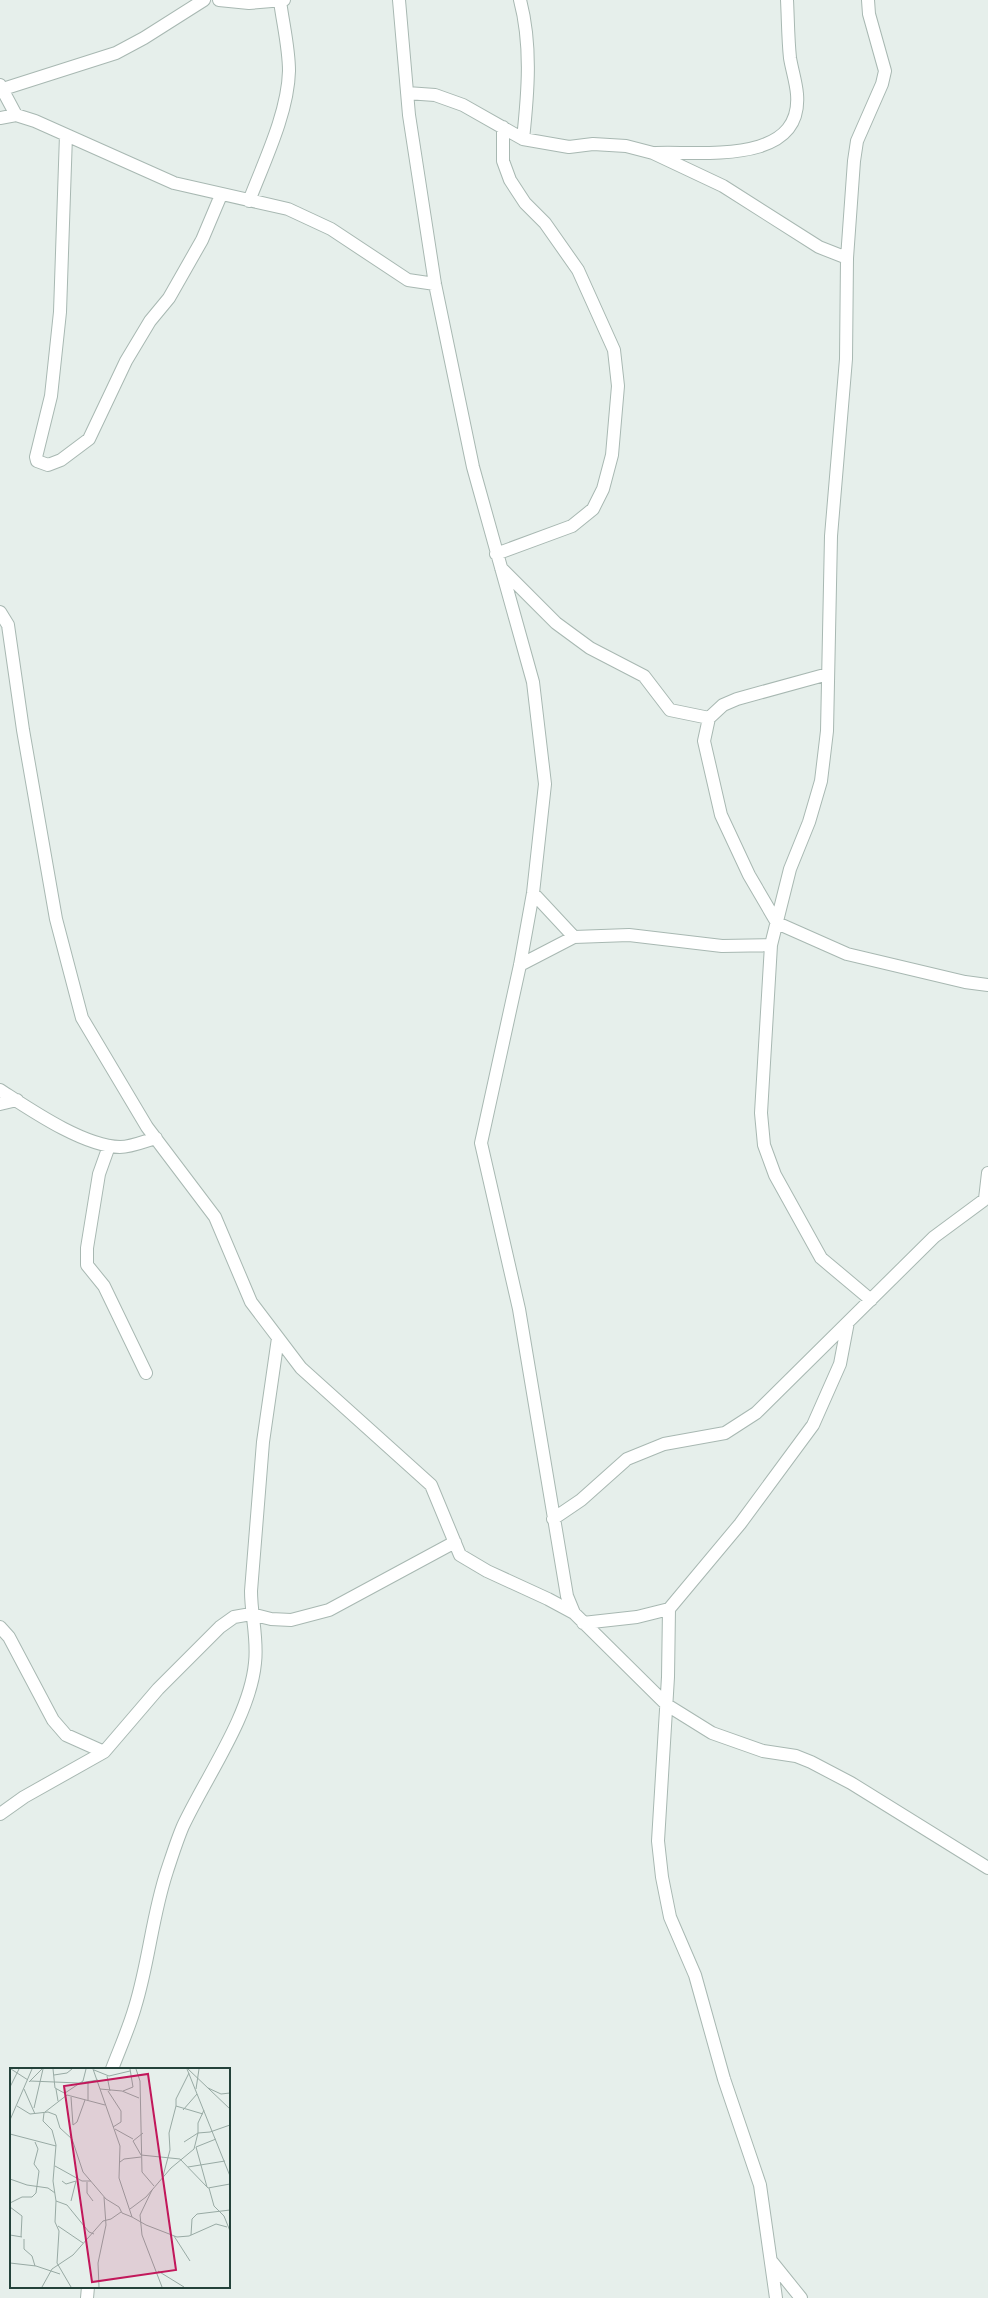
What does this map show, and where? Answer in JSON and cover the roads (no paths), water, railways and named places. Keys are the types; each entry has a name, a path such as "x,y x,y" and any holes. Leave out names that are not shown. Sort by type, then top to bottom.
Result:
{"street":[{"path":"16,115 1,87 116,54 204,0"},
{"path":"219,0 249,3 282,1 287,50 288,87 275,132 249,201"},
{"path":"399,0 407,93 435,284 473,467 496,554 533,682 545,784 533,893 520,965 481,1143 519,1309 553,1519 567,1596 574,1613"},
{"path":"520,0 524,15 528,50 527,102 523,139"},
{"path":"653,153 710,154 734,152 756,148 770,143 784,133 795,112 797,95 790,58 787,0"},
{"path":"868,0 869,14 885,72 882,84 857,141 847,258 846,359 831,536 827,731 821,781 809,822 790,868 771,944 761,1113 764,1145 775,1175 822,1258 871,1300"},
{"path":"407,93 434,95 463,105 523,139 569,147 593,144 626,146 653,153 722,186 819,247 847,258"},
{"path":"0,118 16,115 174,182 221,195 288,209 324,225 408,280 435,284"},
{"path":"496,554 572,526 593,509 603,489 612,455 618,386 614,350 578,270 545,223 525,203 510,180 504,161 503,127"},
{"path":"66,135 60,312 51,396 36,457 41,463 48,465 61,460 89,439 126,361 150,322 169,298 202,240 221,195"},
{"path":"500,567 556,623 590,648 644,676 670,710 709,718"},
{"path":"0,612 8,625 23,730 56,919 82,1018 147,1127 215,1216 251,1302 301,1368 431,1485 460,1555 487,1571 548,1599 574,1613 667,1704 712,1733 763,1751 796,1756 851,1783 988,1868"},
{"path":"828,674 737,698 723,704 709,718 704,741 721,815 749,875 777,923 847,954 966,982 988,985"},
{"path":"533,893 574,937"},
{"path":"520,965 574,937 629,935 722,946 771,944"},
{"path":"0,1090 48,1121 109,1146 122,1147 156,1138"},
{"path":"0,1104 16,1100"},
{"path":"109,1146 99,1174 87,1248 87,1265 104,1286 146,1373"},
{"path":"553,1519 581,1500 627,1459 664,1444 725,1433 756,1413 934,1237 986,1198 988,1173"},
{"path":"584,1623 637,1617 669,1609 740,1524 813,1425 840,1364 848,1322"},
{"path":"112,2068 136,2006 155,1908 181,1833 226,1744 248,1694 256,1664 255,1628 251,1614 251,1591 263,1442 278,1338"},
{"path":"0,1814 24,1797 104,1752 158,1689 220,1627 234,1617 251,1614 271,1619 291,1620 329,1610 455,1542"},
{"path":"669,1609 667,1704 658,1841 662,1877 670,1917 695,1975 724,2080 760,2185 776,2298"},
{"path":"0,1627 9,1637 33,1686 57,1725 66,1735 104,1752"},
{"path":"771,2261 801,2298"},
{"path":"87,2298 88,2288"}]}
